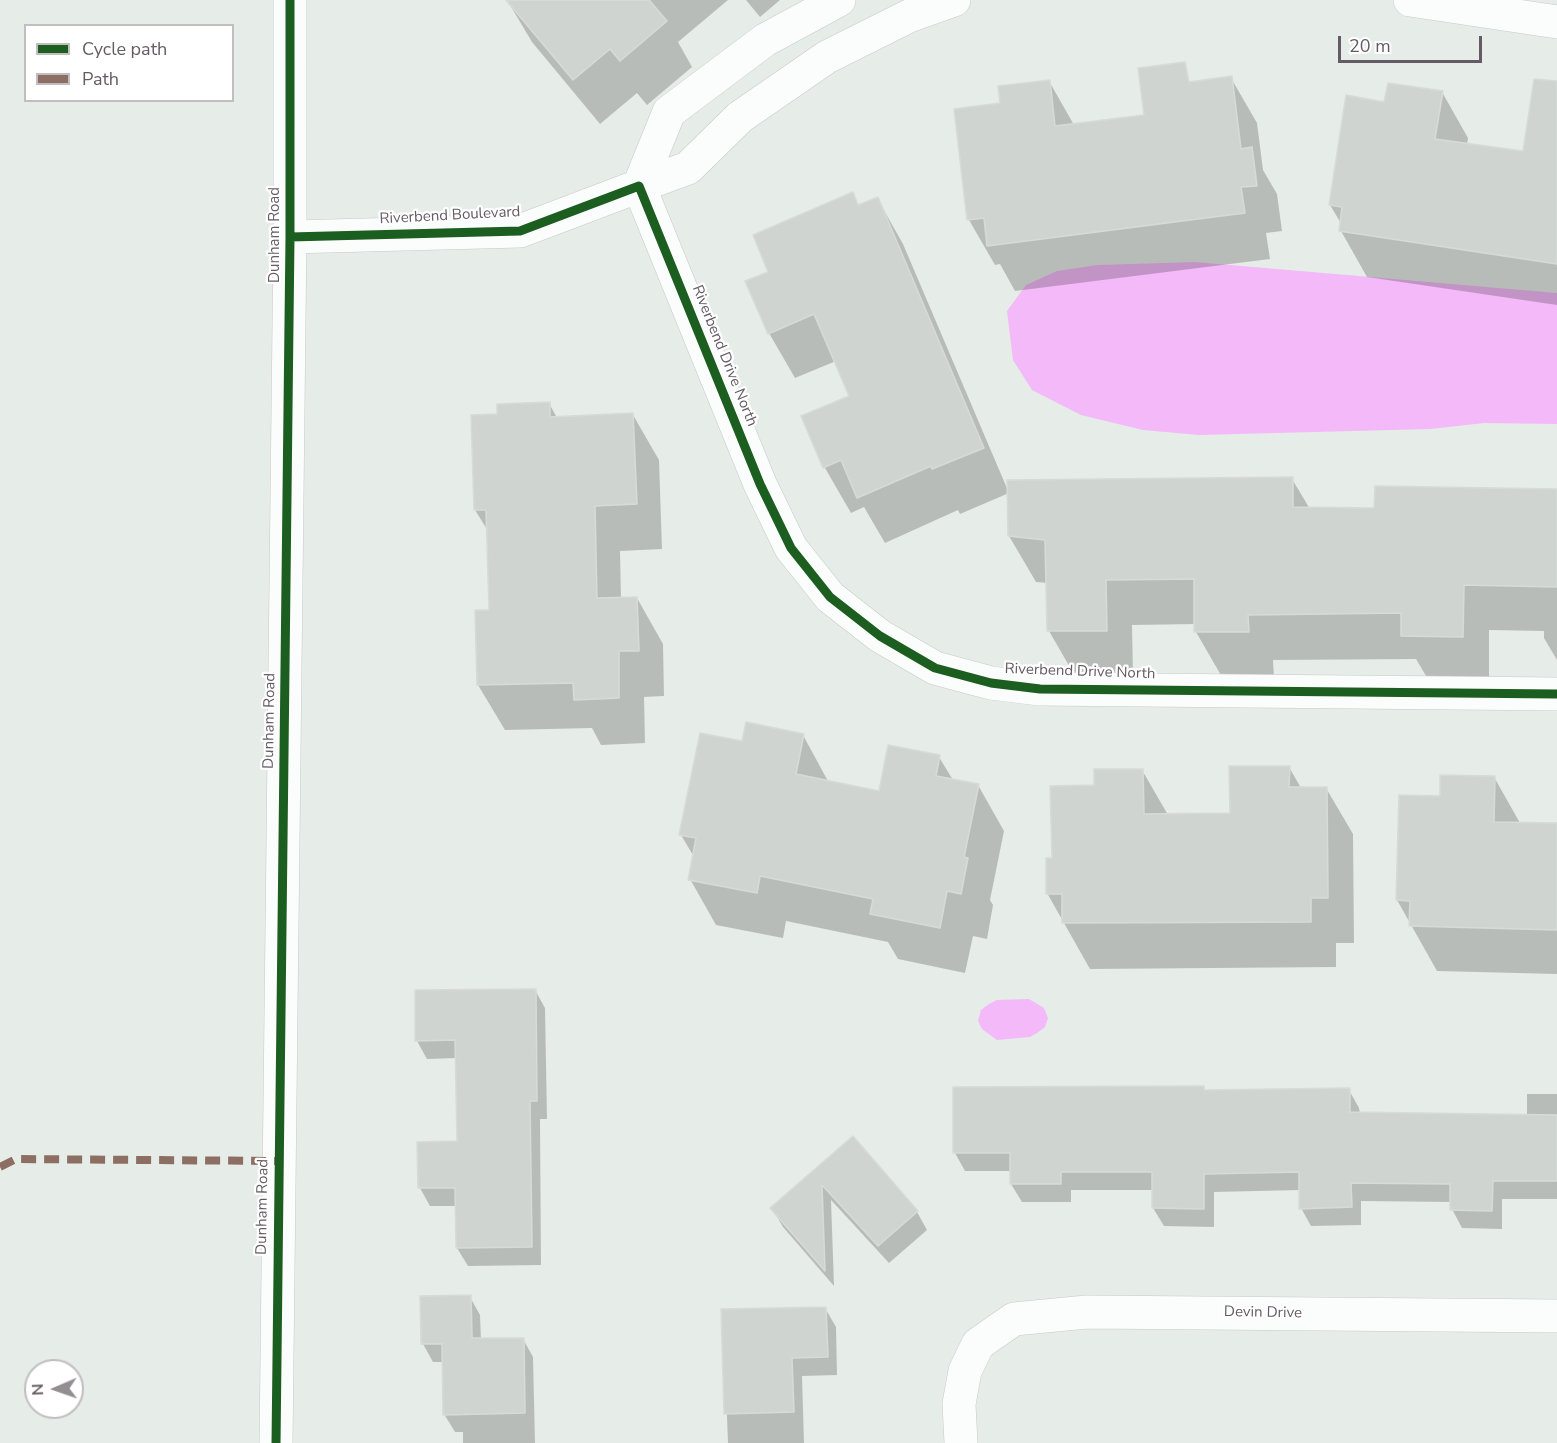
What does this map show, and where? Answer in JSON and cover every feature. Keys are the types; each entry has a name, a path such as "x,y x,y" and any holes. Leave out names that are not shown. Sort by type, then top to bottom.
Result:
{"street":[{"name":"Dunham Road","path":"276,1443 290,237 290,0"},
{"path":"639,186 669,112 765,40 838,0"},
{"name":"Riverbend Boulevard","path":"290,237 520,231 688,168 740,117 827,57 909,16 954,0"},
{"path":"1410,0 1557,22"},
{"name":"Riverbend Drive North","path":"639,186 760,484 792,548 830,597 880,636 934,668 991,683 1040,689 1557,694"},
{"name":"Devin Drive","path":"961,1443 959,1404 965,1371 978,1344 1014,1319 1087,1311 1557,1316"}],"shaded area":[{"path":"1195,262 1557,293 1557,424 1484,423 1430,429 1199,435 1143,430 1081,415 1032,390 1013,360 1007,311 1026,285 1057,271 1097,265"},
{"path":"1029,999 1044,1008 1048,1018 1045,1027 1037,1033 1030,1037 997,1040 982,1029 978,1021 981,1010 989,1004 997,1000"}],"building":[{"path":"506,0 649,0 667,21 620,61 610,49 573,80"},
{"path":"1185,62 1189,82 1232,76 1241,149 1252,147 1257,186 1241,187 1245,213 987,246 984,218 967,220 954,109 1000,103 998,86 1050,80 1055,126 1144,115 1138,68"},
{"path":"1534,79 1557,81 1557,264 1339,231 1342,207 1329,205 1346,95 1384,102 1388,83 1443,91 1435,139 1523,151"},
{"path":"853,192 858,205 878,197 984,448 932,469 931,466 857,498 841,460 823,468 801,416 849,396 814,314 768,334 745,281 768,272 753,235"},
{"path":"550,402 550,417 633,413 637,504 595,506 597,598 637,597 639,651 619,651 619,698 574,700 573,683 477,685 475,610 489,610 486,510 474,510 471,415 497,414 497,404"},
{"path":"1293,477 1293,507 1374,508 1375,486 1557,489 1557,587 1464,585 1463,637 1401,636 1401,613 1248,615 1249,632 1194,632 1194,579 1106,580 1107,631 1047,631 1045,540 1008,536 1007,480"},
{"path":"746,722 804,734 796,774 879,791 888,745 940,755 936,776 979,784 964,857 968,858 961,894 947,891 940,928 870,914 873,899 760,876 757,893 688,880 696,838 679,835 700,733 742,741"},
{"path":"1229,766 1290,766 1289,787 1327,787 1328,898 1311,898 1311,922 1062,923 1062,894 1046,894 1046,858 1052,858 1050,786 1094,785 1094,769 1143,769 1144,814 1230,813"},
{"path":"1440,775 1495,776 1494,822 1557,823 1557,930 1409,926 1410,901 1396,900 1399,795 1440,796"},
{"path":"536,989 537,1101 530,1101 532,1247 456,1248 455,1188 418,1188 417,1142 457,1141 455,1040 415,1041 415,990"},
{"path":"1204,1086 1204,1090 1350,1088 1350,1112 1557,1115 1557,1181 1493,1181 1492,1211 1450,1210 1450,1184 1351,1183 1352,1207 1299,1209 1299,1172 1204,1174 1204,1209 1152,1208 1152,1172 1061,1172 1061,1184 1010,1184 1010,1153 953,1153 953,1087"},
{"path":"853,1136 918,1211 878,1246 822,1185 825,1271 770,1208"},
{"path":"471,1295 472,1338 524,1338 525,1413 443,1415 442,1344 421,1344 420,1296"},
{"path":"826,1307 828,1357 792,1358 794,1412 724,1414 721,1309"}],"marked path":[{"path":"0,1167 16,1159 278,1161"}],"cycle path":[{"path":"276,1443 290,237 290,0"},
{"path":"290,237 520,231 639,186 760,484 791,548 830,597 880,636 935,668 991,683 1040,689 1557,694"}]}
